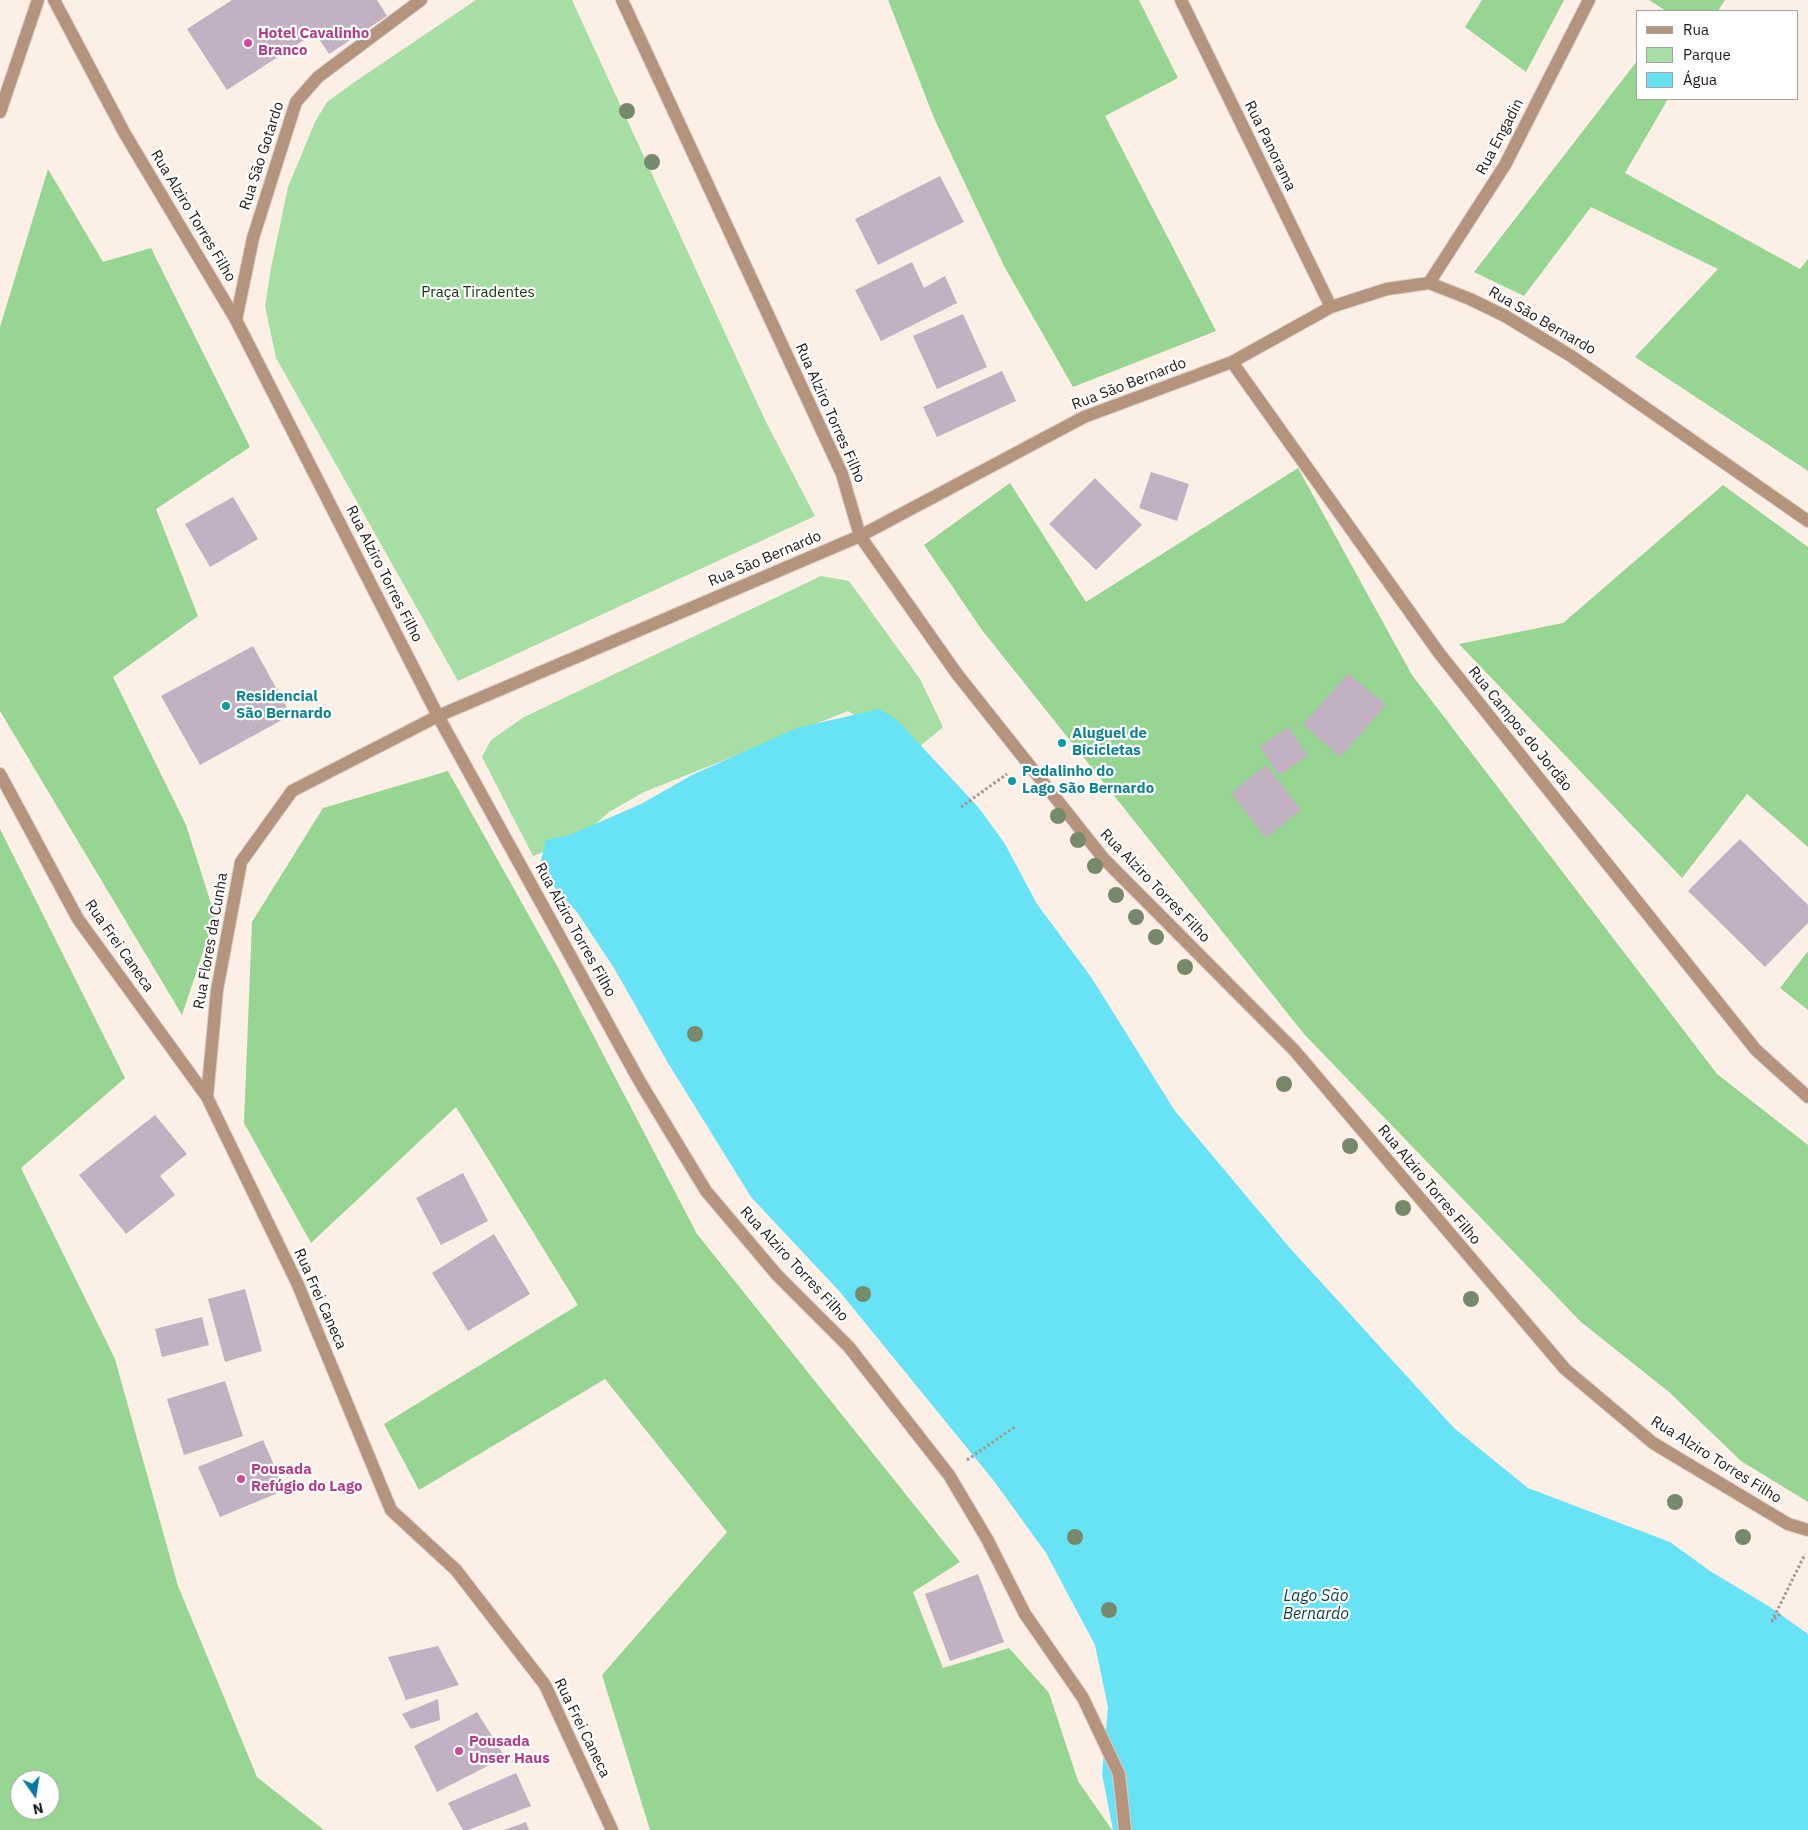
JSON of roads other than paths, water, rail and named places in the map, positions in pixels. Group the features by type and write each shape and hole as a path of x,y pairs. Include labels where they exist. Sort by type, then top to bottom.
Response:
{"street":[{"path":"0,112 38,0"},
{"name":"Rua Alziro Torres Filho","path":"54,0 125,134 236,320 438,716 640,1082 706,1191 777,1275 849,1347 949,1475 987,1539 1025,1614 1083,1698 1120,1774 1125,1830"},
{"name":"Rua São Gotardo","path":"236,320 253,238 296,102 318,77 421,0"},
{"name":"Rua Alziro Torres Filho","path":"622,0 842,474 860,536 956,674 1104,859 1294,1050 1565,1369 1654,1443 1788,1524 1808,1530"},
{"name":"Rua Panorama","path":"1181,0 1331,307"},
{"name":"Rua Engadin","path":"1429,283 1505,165 1589,0"},
{"name":"Rua São Bernardo","path":"438,716 860,536 1084,417 1232,362 1331,307 1387,289 1429,283 1470,299 1496,312 1571,356 1808,521"},
{"name":"Rua Campos do Jordão","path":"1232,362 1439,653 1756,1050 1808,1097"},
{"name":"Rua Flores da Cunha","path":"207,1097 217,990 241,862 292,791 438,716"},
{"name":"Rua Frei Caneca","path":"0,774 78,920 207,1097 298,1285 391,1510 456,1570 545,1685 612,1830"}],"water":[{"name":"Lago São Bernardo","path":"879,709 897,720 979,808 1005,844 1037,904 1091,977 1175,1111 1289,1247 1454,1428 1528,1488 1670,1542 1710,1571 1770,1607 1808,1634 1808,1830 1113,1830 1102,1774 1108,1707 1095,1645 1046,1553 994,1481 840,1292 751,1197 668,1063 614,968 577,912 548,880 541,860 546,840 570,835 641,804 692,775 797,728"}],"place":[{"name":"Hotel Cavalinho Branco","path":"248,43"},
{"name":"Residencial São Bernardo","path":"226,706"},
{"name":"Aluguel de Bicicletas","path":"1062,743"},
{"name":"Pedalinho do Lago São Bernardo","path":"1012,781"},
{"name":"Pousada Refúgio do Lago","path":"241,1479"},
{"name":"Pousada Unser Haus","path":"459,1751"}],"park label":[{"name":"Praça Tiradentes","path":"478,293"}]}
